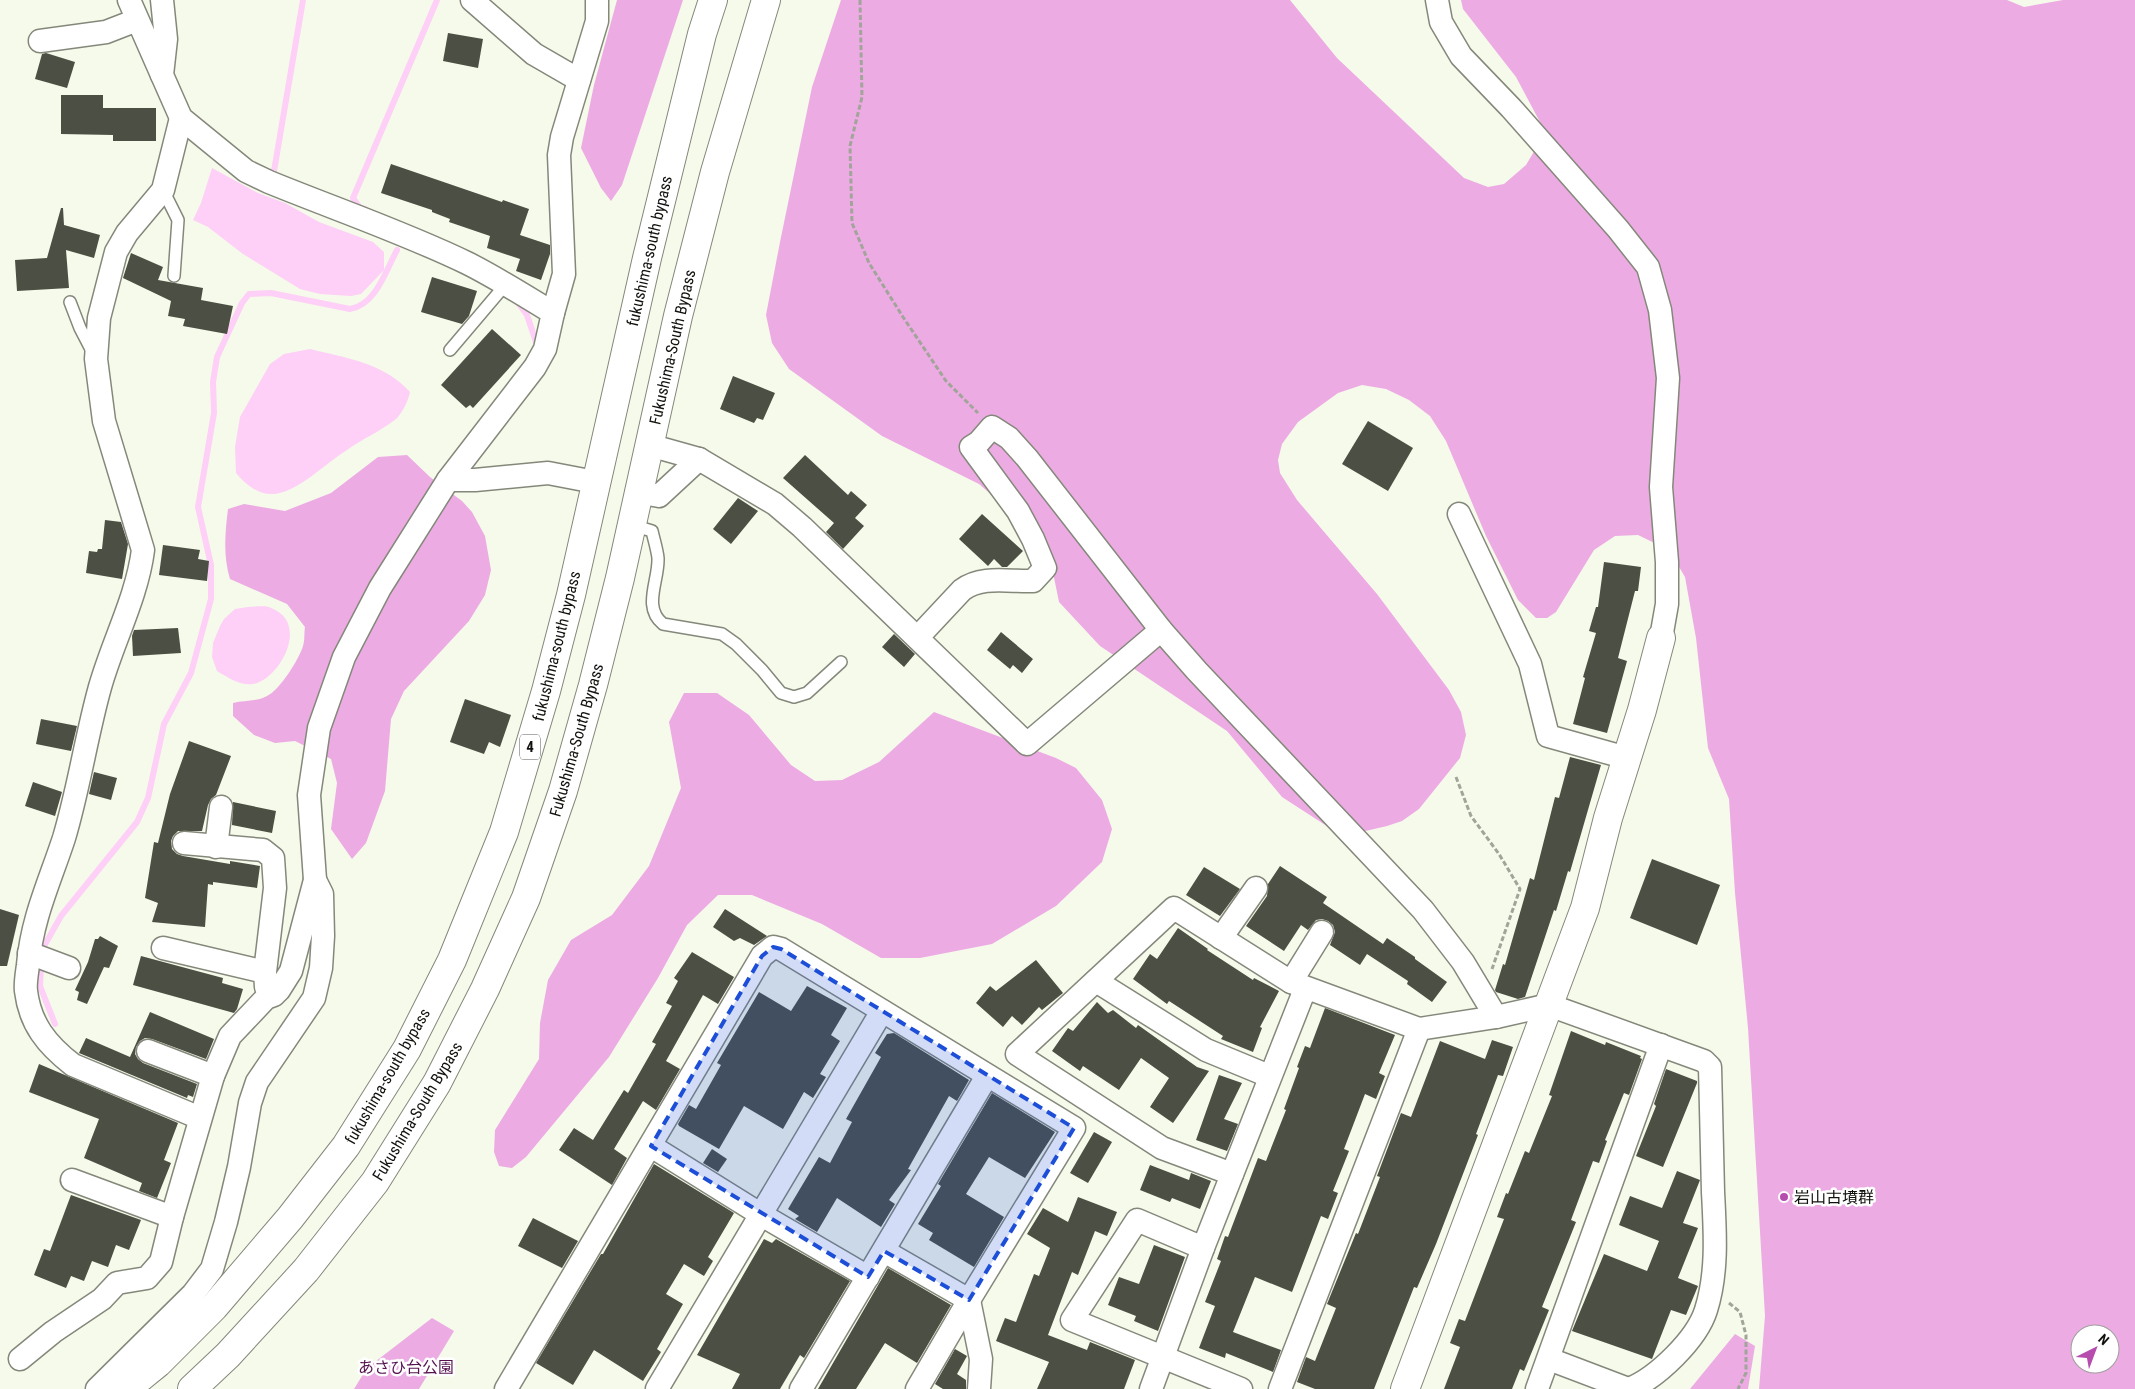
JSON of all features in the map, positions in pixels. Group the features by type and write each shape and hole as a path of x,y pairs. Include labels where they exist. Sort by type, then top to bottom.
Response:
{"main road":[{"name":"fukushima-south bypass","path":"126,1389 158,1363 214,1307 290,1218 346,1146 407,1049 452,960 504,832 546,691 571,595 647,258 702,34 713,0"},
{"name":"Fukushima-South Bypass","path":"192,1389 228,1355 306,1270 375,1182 437,1083 485,989 526,898 562,791 593,685 620,578 637,492 678,316 715,172 766,0"},
{"path":"1405,1389 1585,908 1608,818 1627,758 1660,638"}],"street":[{"path":"162,0 166,39 162,76"},
{"path":"472,0 534,54 579,80"},
{"path":"20,1359 53,1332 102,1299 117,1283 147,1278 161,1262 212,1076 230,1036 266,998 279,990 291,972 315,880 309,795 319,728 344,657 375,596 448,480 535,367 545,349 564,274 559,155 562,137 598,21 597,0"},
{"path":"1437,0 1441,22 1461,56 1511,108 1618,229 1648,267 1660,310 1668,378 1661,487 1667,562 1667,604 1660,638"},
{"path":"40,41 106,32 133,10 181,118 246,171 291,191 413,239 466,263 506,284 553,313"},
{"path":"181,118 163,190 127,233 116,252 99,318 96,359 104,421 142,550 138,573 100,689 86,754 64,838 43,894 33,929 26,989 30,1013 39,1032 59,1054 73,1065 200,1118"},
{"path":"918,637 971,584 985,580 1032,581 1045,568 1018,510 971,447 979,442 992,427 1009,438 1027,458 1161,630 1197,671 1422,910 1463,962 1496,1017"},
{"path":"649,444 699,459 775,504 802,527 918,637 1027,744 1161,630"},
{"path":"637,492 659,496 699,459"},
{"path":"448,480 475,480 548,472 595,482"},
{"path":"1459,514 1530,664 1548,736 1627,758"},
{"path":"216,847 221,807"},
{"path":"184,843 263,850 273,858 275,888 265,972 266,998"},
{"path":"97,1389 193,1294 212,1269 226,1222 239,1167 250,1103 257,1082 314,998 321,968 323,936 322,894 315,880"},
{"path":"1221,938 1256,888"},
{"path":"1232,1174 1162,1148 1017,1054 1174,908 1298,986 1419,1029 1496,1017 1549,1004 1704,1061 1710,1067 1715,1243 1706,1311 1691,1338 1672,1360 1643,1384 1628,1389 1549,1359"},
{"path":"1151,1389 1203,1248 1270,1076 1298,986 1322,932"},
{"path":"163,948 265,972"},
{"path":"506,1389 762,956 773,948 781,949 1074,1128 917,1389"},
{"path":"29,952 69,968"},
{"path":"1096,982 1206,1050 1270,1076"},
{"path":"657,1389 882,1011"},
{"path":"1280,1389 1419,1029"},
{"path":"1537,1389 1661,1045"},
{"path":"148,1051 212,1076"},
{"path":"801,1389 987,1076"},
{"path":"651,1146 760,1214 868,1277"},
{"path":"72,1180 172,1217"},
{"path":"1203,1248 1137,1220 1072,1320 1241,1389"},
{"path":"884,1251 969,1300 981,1358 979,1389"}],"lane":[{"path":"163,190 178,220 174,276"},
{"path":"450,350 506,284"},
{"path":"70,302 80,328 96,359"},
{"path":"630,524 652,531 658,558 652,600 656,618 663,624 722,634 742,650 781,693 794,697 807,693 841,662"}],"path":[{"path":"860,0 862,97 850,146 852,223 869,263 935,365 946,381 992,427"},
{"path":"1456,777 1471,816 1499,854 1520,889 1483,993"},
{"path":"1710,1289 1740,1312 1746,1335 1746,1373 1738,1389"}],"highlighted area":[{"path":"773,947 781,949 1074,1128 969,1300 884,1251 868,1277 651,1146 762,956"}],"green space":[{"path":"617,0 683,0 622,185 611,201 601,188 581,148 594,85"},
{"path":"841,0 1290,0 1337,58 1464,178 1488,187 1504,184 1526,165 1542,138 1541,124 1516,77 1463,9 1461,0 2007,0 2024,7 2063,0 2135,0 2135,1389 1759,1389 1765,1316 1748,1028 1735,893 1729,799 1708,748 1696,638 1685,577 1669,550 1638,535 1615,536 1594,550 1556,612 1547,618 1536,618 1518,600 1486,536 1446,441 1430,416 1409,400 1386,389 1362,385 1338,393 1298,422 1282,444 1278,460 1280,473 1297,500 1377,594 1449,690 1461,712 1466,735 1460,758 1419,809 1402,821 1387,826 1361,832 1333,830 1282,797 1227,731 1100,646 1059,602 1047,543 979,484 882,436 789,369 772,343 766,315 812,87"},
{"path":"407,455 430,477 462,501 472,512 485,536 491,570 485,595 469,621 404,691 391,719 385,791 366,843 352,859 331,829 337,783 331,759 295,741 275,743 254,735 233,716 233,703 263,698 272,693 283,681 301,652 304,644 305,627 287,604 230,579 226,562 225,544 228,509 244,504 285,511 331,493 378,457"},
{"path":"684,693 717,693 749,715 791,765 815,781 842,780 879,762 934,712 1056,758 1076,768 1102,800 1112,829 1102,862 1056,906 992,944 920,958 881,958 822,924 752,895 718,895 687,925 658,978 609,1057 526,1157 512,1168 499,1166 494,1152 495,1130 539,1059 540,1023 548,980 571,940 612,915 649,866 681,788 669,722"},
{"name":"あさひ台公園","path":"432,1318 454,1331 419,1389 354,1389 367,1368"},
{"path":"1735,1334 1755,1346 1748,1389 1690,1389"}],"shaded area":[{"path":"212,168 258,193 285,203 319,222 373,242 384,252 384,270 361,294 351,296 320,294 300,289 243,254 208,227 193,220 201,203"},
{"path":"310,349 364,363 388,374 410,392 408,399 396,419 339,455 300,484 280,493 266,494 247,484 236,473 235,447 240,417 270,364 284,354"},
{"path":"269,607 283,615 289,626 290,638 281,662 272,673 263,680 253,684 243,684 217,671 212,657 213,643 224,619 235,609"}],"building":[{"path":"448,33 483,39 478,68 443,61"},
{"path":"46,53 75,62 67,88 35,79 42,54"},
{"path":"61,95 103,95 103,108 156,108 156,141 113,141 113,135 61,134"},
{"path":"391,164 502,202 503,200 529,209 520,235 550,245 550,254 541,280 516,271 520,259 487,248 490,236 449,222 450,219 432,212 432,210 381,193"},
{"path":"61,208 63,208 64,225 100,235 94,258 66,250 69,288 17,291 15,260 47,258"},
{"path":"131,253 163,267 158,280 203,288 201,300 233,306 227,334 183,326 185,319 168,316 171,301 123,278"},
{"path":"432,277 477,291 469,316 462,324 421,312"},
{"path":"492,329 521,355 473,408 470,405 466,408 441,385"},
{"path":"733,376 775,393 763,420 757,418 754,423 720,409"},
{"path":"1368,421 1413,448 1388,491 1342,464"},
{"path":"805,455 848,495 851,491 867,505 855,518 864,526 843,549 826,532 834,523 783,478"},
{"path":"738,498 758,511 731,544 713,529"},
{"path":"982,514 1023,551 1007,567 1002,567 994,559 988,566 959,539"},
{"path":"105,520 121,522 128,544 122,579 86,573 89,551 97,552 98,549 102,549"},
{"path":"163,545 200,550 198,559 209,561 207,581 159,575"},
{"path":"1604,562 1641,567 1638,591 1635,591 1618,658 1627,661 1607,733 1573,724 1585,678 1583,677 1596,633 1589,631 1596,607 1598,607"},
{"path":"178,628 181,653 133,656 132,636 134,630"},
{"path":"1001,632 1033,659 1022,673 1013,665 1010,669 987,650"},
{"path":"894,634 915,654 904,667 882,647"},
{"path":"465,699 511,715 500,747 489,742 484,754 450,742"},
{"path":"41,719 77,726 71,751 36,744"},
{"path":"189,741 231,756 216,795 208,805 202,831 178,831 171,841 172,849 177,854 183,856 230,864 230,861 260,866 257,888 213,882 213,885 208,884 205,927 152,922 158,903 145,898 154,842 158,843 170,794"},
{"path":"1570,757 1601,765 1570,872 1568,871 1556,911 1554,910 1525,997 1518,999 1495,990 1503,964 1505,965 1530,878 1534,880 1555,797 1559,798"},
{"path":"94,772 117,778 111,800 89,794"},
{"path":"33,782 62,792 55,816 25,806"},
{"path":"233,802 276,811 272,833 232,825"},
{"path":"1652,859 1720,885 1697,945 1630,918"},
{"path":"1280,866 1327,897 1323,903 1383,944 1387,938 1447,982 1432,1002 1407,984 1408,981 1367,954 1360,965 1330,945 1335,932 1333,925 1328,921 1316,920 1308,930 1301,925 1284,951 1246,926 1267,896 1268,884"},
{"path":"1204,867 1240,889 1220,916 1186,895"},
{"path":"0,909 19,915 7,966 0,966"},
{"path":"725,909 767,936 754,945 740,938 734,941 713,927"},
{"path":"1178,928 1207,950 1253,980 1254,978 1279,991 1260,1027 1262,1028 1253,1052 1221,1039 1223,1036 1169,1001 1167,1004 1133,979 1150,954 1157,959"},
{"path":"100,936 118,946 109,968 104,967 87,1004 77,1000 79,992 75,990 88,962 95,939 98,939"},
{"path":"692,952 734,977 718,1004 703,995 666,1061 680,1069 656,1110 643,1101 614,1149 627,1158 612,1185 559,1150 574,1128 593,1140 624,1090 628,1093 656,1044 652,1042 672,1006 666,1003 678,981 674,978"},
{"path":"141,956 223,978 222,983 243,989 237,1009 234,1013 133,985"},
{"path":"1036,960 1063,993 1042,1010 1039,1007 1022,1025 1012,1016 1003,1027 976,1003 990,986 996,991"},
{"path":"807,986 847,1008 831,1035 840,1041 820,1074 826,1077 813,1098 804,1092 783,1129 744,1106 719,1149 679,1126 678,1124 689,1105 696,1109 721,1065 717,1063 759,992 791,1011"},
{"path":"1097,1002 1108,1013 1113,1010 1136,1028 1138,1025 1197,1067 1209,1071 1173,1123 1150,1107 1169,1078 1141,1058 1119,1090 1083,1066 1080,1071 1052,1051 1068,1028 1073,1031"},
{"path":"1325,1008 1395,1035 1379,1073 1385,1076 1376,1099 1365,1094 1344,1149 1349,1151 1333,1191 1338,1193 1328,1219 1321,1216 1292,1292 1255,1277 1233,1332 1281,1350 1273,1372 1226,1353 1225,1358 1199,1348 1215,1306 1205,1302 1221,1261 1217,1259 1225,1236 1228,1237 1258,1158 1266,1161 1286,1110 1284,1109 1305,1046 1310,1048"},
{"path":"150,1012 214,1039 206,1059 152,1039 145,1038 136,1047 135,1054 143,1063 197,1084 193,1097 188,1095 187,1098 79,1053 86,1038 130,1057"},
{"path":"1571,1031 1605,1045 1606,1042 1641,1056 1640,1058 1642,1059 1629,1095 1624,1093 1605,1140 1607,1141 1599,1163 1593,1161 1571,1220 1576,1222 1542,1307 1549,1310 1524,1371 1520,1369 1512,1389 1444,1389 1460,1347 1450,1343 1459,1319 1465,1321 1504,1219 1497,1217 1525,1151 1529,1153 1552,1096 1549,1095"},
{"path":"894,1033 969,1080 957,1101 949,1096 908,1169 911,1170 889,1200 895,1204 881,1227 837,1198 817,1232 795,1219 799,1216 788,1209 819,1157 830,1163 852,1122 846,1119 881,1057 875,1053 887,1034"},
{"path":"1492,1040 1513,1047 1503,1076 1498,1075 1476,1134 1478,1135 1436,1244 1417,1288 1414,1287 1374,1389 1315,1389 1297,1382 1306,1357 1315,1361 1336,1308 1327,1304 1356,1233 1358,1234 1380,1177 1377,1176 1401,1113 1411,1117 1440,1041 1485,1059"},
{"path":"39,1064 178,1123 164,1160 171,1163 157,1198 139,1191 142,1183 84,1158 99,1119 29,1092"},
{"path":"1666,1069 1697,1081 1697,1083 1663,1167 1636,1156 1656,1106 1654,1104"},
{"path":"1219,1075 1242,1083 1224,1119 1238,1124 1227,1151 1196,1140"},
{"path":"992,1093 1055,1132 1025,1178 989,1157 966,1194 1004,1217 974,1267 929,1240 933,1233 918,1224 941,1186 938,1184"},
{"path":"1094,1132 1112,1142 1088,1183 1070,1173"},
{"path":"712,1149 727,1159 718,1172 703,1163"},
{"path":"654,1164 734,1213 708,1257 713,1261 704,1276 684,1264 666,1294 683,1304 657,1349 661,1352 643,1381 594,1350 573,1385 536,1363 601,1254 603,1254"},
{"path":"1150,1165 1189,1180 1191,1173 1211,1181 1200,1209 1172,1198 1170,1202 1140,1190"},
{"path":"1677,1171 1700,1180 1683,1223 1698,1228 1678,1278 1698,1286 1686,1315 1671,1310 1652,1359 1572,1331 1604,1254 1647,1271 1659,1241 1619,1225 1630,1196 1662,1208"},
{"path":"71,1195 141,1220 129,1250 116,1245 108,1267 92,1261 84,1281 71,1276 66,1288 34,1275 44,1249 50,1251"},
{"path":"1078,1197 1117,1212 1107,1236 1095,1231 1078,1275 1072,1272 1048,1335 1087,1350 1090,1342 1135,1360 1124,1389 1037,1389 1049,1362 996,1341 1005,1318 1016,1322 1034,1274 1039,1276 1050,1248 1027,1234 1043,1208 1068,1222"},
{"path":"533,1218 578,1241 562,1268 518,1246"},
{"path":"764,1239 772,1243 776,1239 850,1281 804,1358 800,1355 780,1389 732,1389 740,1374 697,1355"},
{"path":"1154,1245 1185,1257 1158,1331 1134,1321 1136,1316 1108,1305 1119,1277 1139,1284"},
{"path":"888,1268 951,1305 917,1363 885,1343 856,1389 818,1389"},
{"path":"955,1349 967,1356 957,1374 966,1380 966,1389 943,1389 935,1384"}],"waterway":[{"path":"274,171 303,0"},
{"path":"365,209 360,208 353,198 437,0"},
{"path":"43,948 61,916 137,822 148,798 164,724 191,673 211,599 211,565 198,507 214,413 213,382 217,357 242,303 249,294 271,293 350,309 359,306 367,301 379,286 397,250"},
{"path":"517,301 527,315 536,342"},
{"path":"41,966 40,986 55,1024"}],"place":[{"name":"岩山古墳群","path":"1784,1197"}]}
